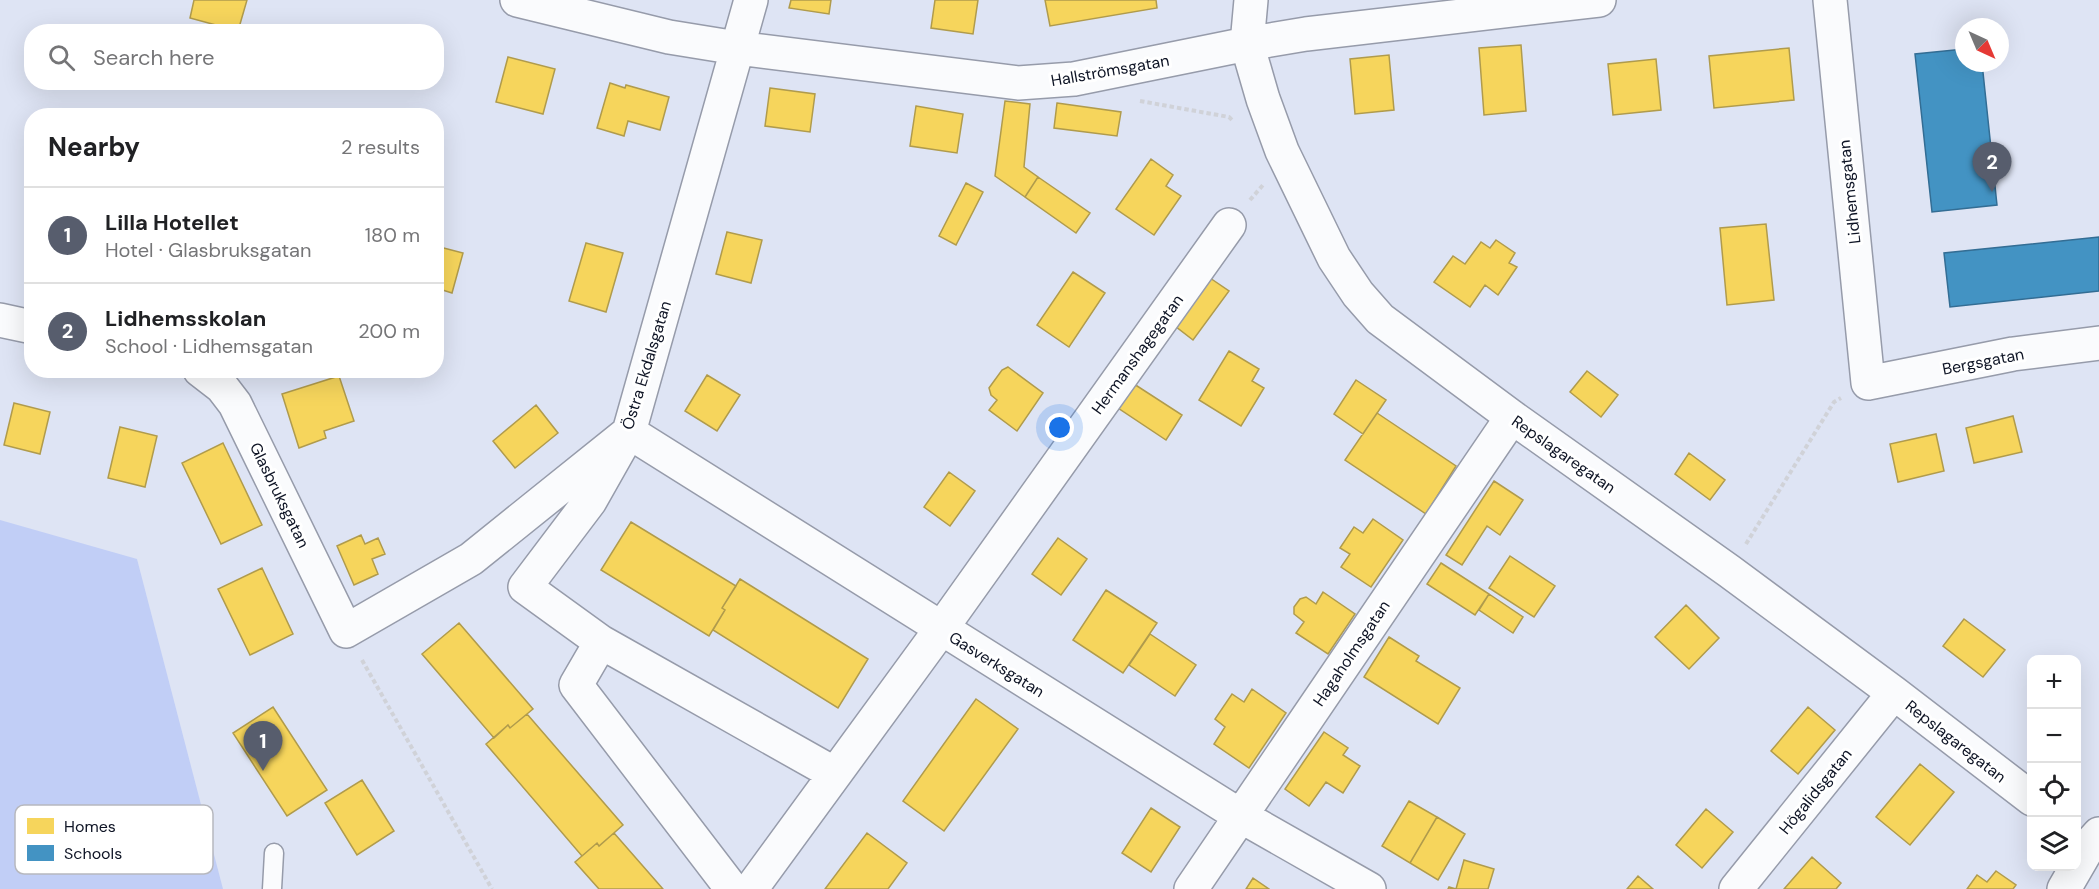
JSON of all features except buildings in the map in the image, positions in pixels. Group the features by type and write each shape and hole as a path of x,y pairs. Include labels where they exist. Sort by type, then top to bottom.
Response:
{"street":[{"name":"Hallströmsgatan","path":"517,0 669,37 737,48 1018,82 1074,80 1306,34 1599,0"},
{"name":"Östra Ekdalsgatan","path":"346,631 471,559 629,432 751,0"},
{"name":"Repslagaregatan","path":"1251,0 1247,44 1263,99 1282,151 1334,258 1358,294 1380,319 1512,417 1729,571 1894,693 2027,796"},
{"name":"Lidhemsgatan","path":"1830,0 1868,383"},
{"name":"Hermanshagegatan","path":"751,889 1229,225"},
{"path":"0,320 24,325"},
{"name":"Bergsgatan","path":"1868,383 2013,354 2099,343"},
{"name":"Glasbruksgatan","path":"210,378 222,387 235,404 346,631"},
{"name":"Hagaholmsgatan","path":"1191,889 1239,815 1512,417"},
{"name":"Gasverksgatan","path":"629,432 1239,815 1369,889"},
{"path":"629,432 590,501 525,587 601,642 835,774"},
{"path":"601,642 576,685 732,889"},
{"name":"Högalidsgatan","path":"1737,889 1894,693"},
{"path":"2064,889 2091,841"}],"lane":[{"path":"272,889 274,853"}],"path":[{"path":"1129,99 1229,117 1240,127"},
{"path":"1229,225 1267,179"},
{"path":"1729,571 1834,402 1868,383"},
{"path":"346,631 492,889"}],"shaded area":[{"path":"0,520 137,559 201,805 15,805 15,874 213,874 213,851 223,889 0,889"}],"place":[{"name":"Lidhemsskolan","path":"1992,192"},
{"name":"Lilla Hotellet","path":"263,771"}]}
